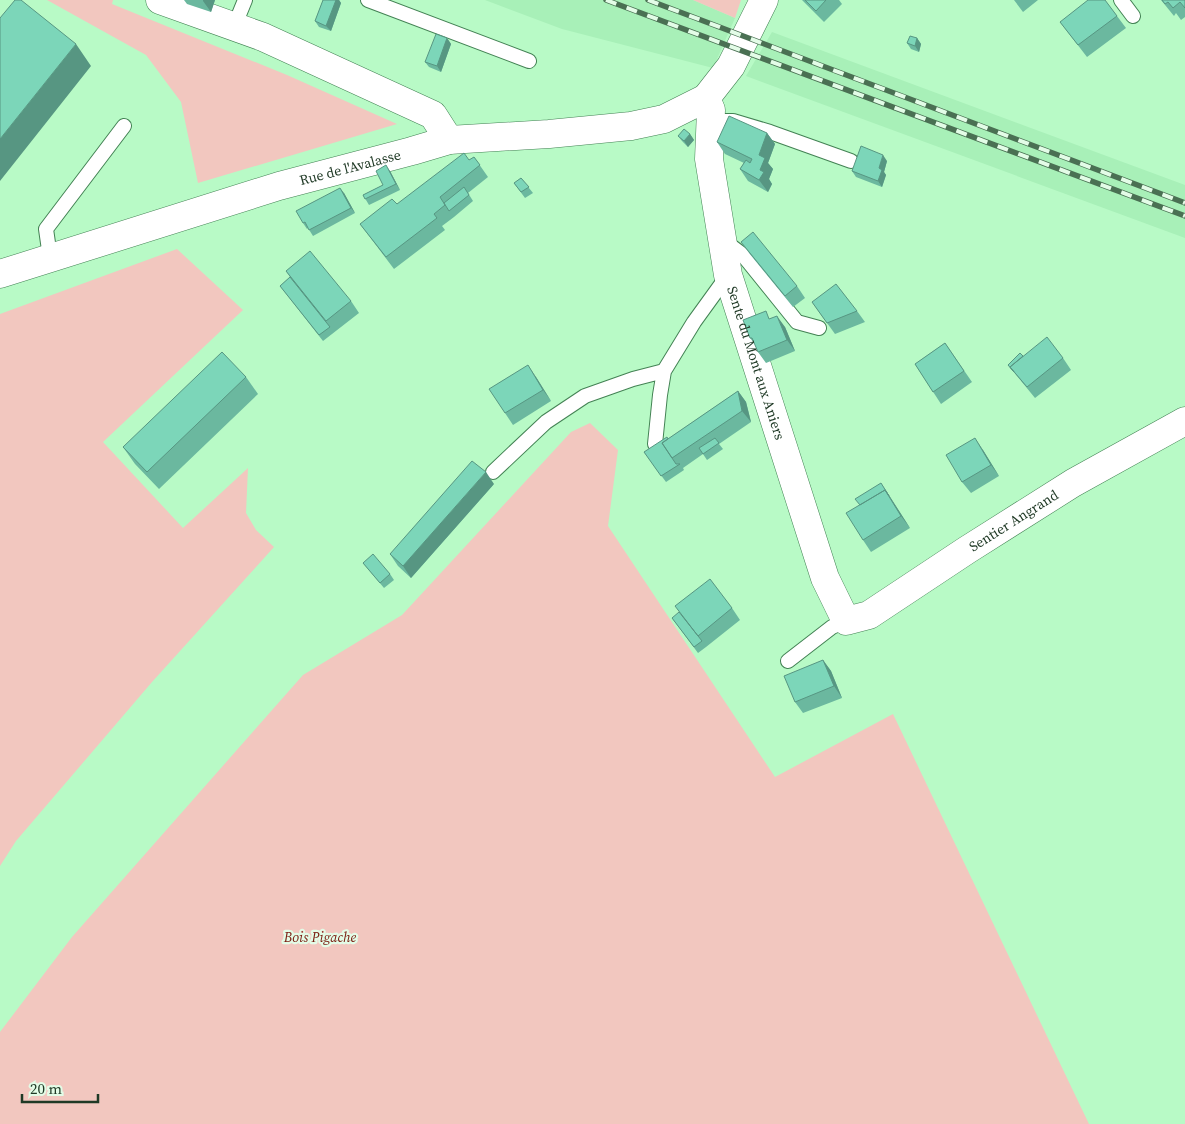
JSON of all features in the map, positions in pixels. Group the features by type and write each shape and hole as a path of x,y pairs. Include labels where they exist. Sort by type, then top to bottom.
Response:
{"street":[{"path":"160,0 263,37 433,115 449,140"},
{"path":"709,110 764,0"},
{"name":"Rue de l'Avalasse","path":"0,274 278,186 449,140 549,134 631,126 709,110"},
{"name":"Sente du Mont aux Aniers","path":"709,110 710,160 728,275 825,578 846,621"},
{"name":"Sentier Angrand","path":"846,621 869,615 1073,483 1185,421"}],"lane":[{"path":"234,27 245,0"},
{"path":"368,0 528,61"},
{"path":"1121,0 1132,16"},
{"path":"709,110 733,121 851,161"},
{"path":"50,257 46,229 124,126"},
{"path":"722,240 743,255 797,322 819,328"},
{"path":"655,444 664,371 694,322 728,275"},
{"path":"493,472 546,422 585,396 633,379 664,371"},
{"path":"788,661 832,627 846,621"}],"shaded area":[{"path":"485,0 693,0 735,18 713,68 562,29"},
{"path":"772,32 1185,185 1185,238 746,76"}],"green space":[{"path":"47,0 113,0 112,4 287,75 397,124 198,183 181,102 146,55"},
{"path":"693,0 741,0 735,18"},
{"path":"177,249 243,310 103,442 183,528 248,468 246,513 256,530 274,547 152,682 16,841 0,866 0,314"},
{"name":"Bois Pigache","path":"590,423 618,450 608,526 775,777 893,714 1089,1124 0,1124 0,1032 72,937 303,675 402,615 571,432"}],"building":[{"path":"15,0 21,0 76,44 0,139 0,18"},
{"path":"323,0 336,0 326,26 315,21"},
{"path":"805,0 826,0 816,11"},
{"path":"1088,0 1105,0 1117,16 1078,45 1060,22"},
{"path":"1162,0 1185,0 1185,8 1180,2 1173,8 1168,2 1165,4"},
{"path":"436,34 447,38 437,66 425,62"},
{"path":"910,36 917,38 915,46 907,43"},
{"path":"729,116 767,133 759,155 765,158 760,170 764,172 759,180 740,169 746,160 750,163 752,159 717,142"},
{"path":"684,129 690,134 684,141 678,136"},
{"path":"861,146 883,155 879,168 882,170 878,181 852,171"},
{"path":"464,153 469,160 474,157 480,165 440,197 445,205 434,214 437,218 386,257 360,224 392,199 397,204"},
{"path":"386,165 396,184 365,199 363,195 383,185 376,171"},
{"path":"521,178 529,187 521,192 514,183"},
{"path":"464,187 469,195 449,211 444,203"},
{"path":"340,188 351,208 309,230 296,211"},
{"path":"753,232 797,286 785,296 741,242"},
{"path":"310,251 351,301 326,321 286,271"},
{"path":"290,277 330,327 319,335 280,286"},
{"path":"836,284 857,311 827,323 812,302"},
{"path":"766,311 769,319 777,316 787,340 758,352 743,320"},
{"path":"1047,337 1063,358 1027,387 1010,367"},
{"path":"945,343 964,371 933,392 915,364"},
{"path":"222,352 246,377 147,472 123,447"},
{"path":"1020,353 1023,356 1010,367 1014,372 1008,365"},
{"path":"528,365 543,390 505,413 489,389"},
{"path":"738,391 742,411 672,458 662,443"},
{"path":"667,437 668,439 662,443 676,464 680,464 661,476 644,452"},
{"path":"715,438 719,443 703,454 699,448"},
{"path":"975,438 991,465 962,482 946,455"},
{"path":"472,461 486,472 403,566 390,554"},
{"path":"881,483 889,496 885,490 860,505 855,499"},
{"path":"885,490 901,516 863,540 846,513"},
{"path":"373,554 390,574 380,583 363,563"},
{"path":"710,579 732,608 698,636 675,606"},
{"path":"679,612 702,641 694,647 672,618"},
{"path":"823,660 834,686 795,702 784,676"}],"railway":[{"path":"606,0 1185,216"},
{"path":"648,0 1185,203"}]}
